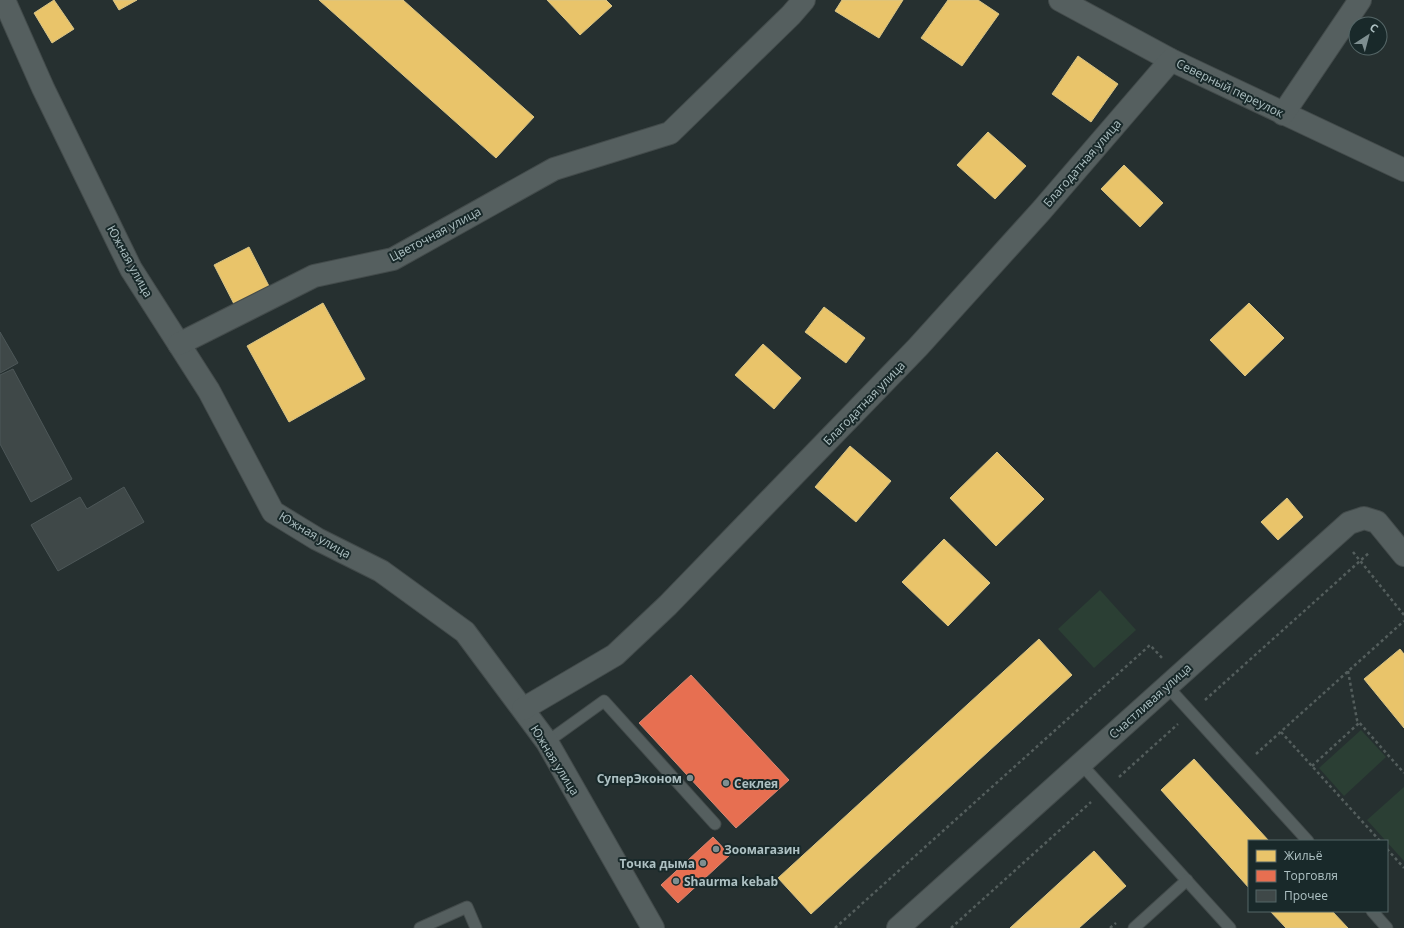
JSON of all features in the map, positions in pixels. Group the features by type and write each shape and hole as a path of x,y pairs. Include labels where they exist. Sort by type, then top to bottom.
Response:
{"street":[{"name":"Южная улица","path":"4,0 43,88 131,269 208,392 273,512 317,539 381,572 465,632 547,742 653,928"},
{"name":"Цветочная улица","path":"179,344 314,276 392,259 554,169 670,133 804,0"},
{"name":"Северный переулок","path":"1060,0 1171,60 1404,170"},
{"path":"1283,114 1360,0"},
{"name":"Благодатная улица","path":"523,709 615,655 668,605 918,347 1041,210 1171,60"},
{"name":"Счастливая улица","path":"898,928 1349,523 1364,518 1377,522 1404,555"}],"lane":[{"path":"1168,686 1307,840"},
{"path":"547,742 604,701 715,824"},
{"path":"1081,764 1230,928"},
{"path":"1134,928 1187,880"},
{"path":"420,928 467,907 476,928"},
{"path":"1373,912 1387,928"}],"path":[{"path":"1338,533 1404,615"},
{"path":"951,928 1388,536"},
{"path":"1241,767 1404,621"},
{"path":"835,928 1150,645 1167,664"},
{"path":"1348,671 1356,720 1404,773"},
{"path":"1312,766 1359,723"},
{"path":"1281,732 1379,840"},
{"path":"1388,850 1404,867"}],"green space":[{"path":"1100,590 1136,630 1094,668 1058,629"},
{"path":"1361,730 1386,757 1344,796 1319,768"},
{"path":"1404,787 1404,861 1388,843 1388,840 1385,840 1367,820"}],"building: Жильё":[{"path":"54,0 74,29 52,43 34,13"},
{"path":"113,0 137,0 119,10"},
{"path":"319,0 403,0 534,117 496,158"},
{"path":"547,0 606,0 612,6 580,35"},
{"path":"842,0 903,0 879,38 835,11"},
{"path":"948,0 978,0 999,14 962,66 921,38"},
{"path":"1078,56 1118,84 1091,122 1052,94"},
{"path":"988,132 1026,166 995,199 957,165"},
{"path":"1124,165 1163,203 1140,227 1101,189"},
{"path":"249,247 270,288 235,306 214,265"},
{"path":"323,303 365,379 289,422 247,346"},
{"path":"1249,303 1284,338 1245,376 1210,340"},
{"path":"824,307 865,338 846,363 805,332"},
{"path":"763,344 801,378 774,409 735,375"},
{"path":"850,446 891,481 856,522 815,487"},
{"path":"997,452 1044,499 996,546 950,498"},
{"path":"1287,498 1303,517 1278,540 1261,522"},
{"path":"944,539 990,583 948,626 902,582"},
{"path":"1039,639 1072,675 811,914 778,878"},
{"path":"1400,649 1404,654 1404,728 1364,679"},
{"path":"1194,759 1268,840 1248,840 1248,887 1161,790"},
{"path":"1094,851 1126,886 1079,928 1010,928"},
{"path":"1271,912 1333,912 1348,928 1286,928"}],"building: Торговля":[{"path":"691,675 789,780 736,828 639,723"},
{"path":"713,837 730,855 678,903 661,885"}],"building: Прочее":[{"path":"0,332 18,363 0,373"},
{"path":"13,369 72,479 31,502 0,444 0,375"},
{"path":"124,487 144,522 58,571 31,525 80,497 87,509"}],"place":[{"name":"СуперЭконом","path":"690,778"},
{"name":"Секлея","path":"726,783"},
{"name":"Зоомагазин","path":"716,849"},
{"name":"Точка дыма","path":"703,863"},
{"name":"Shaurma kebab","path":"676,881"}]}
